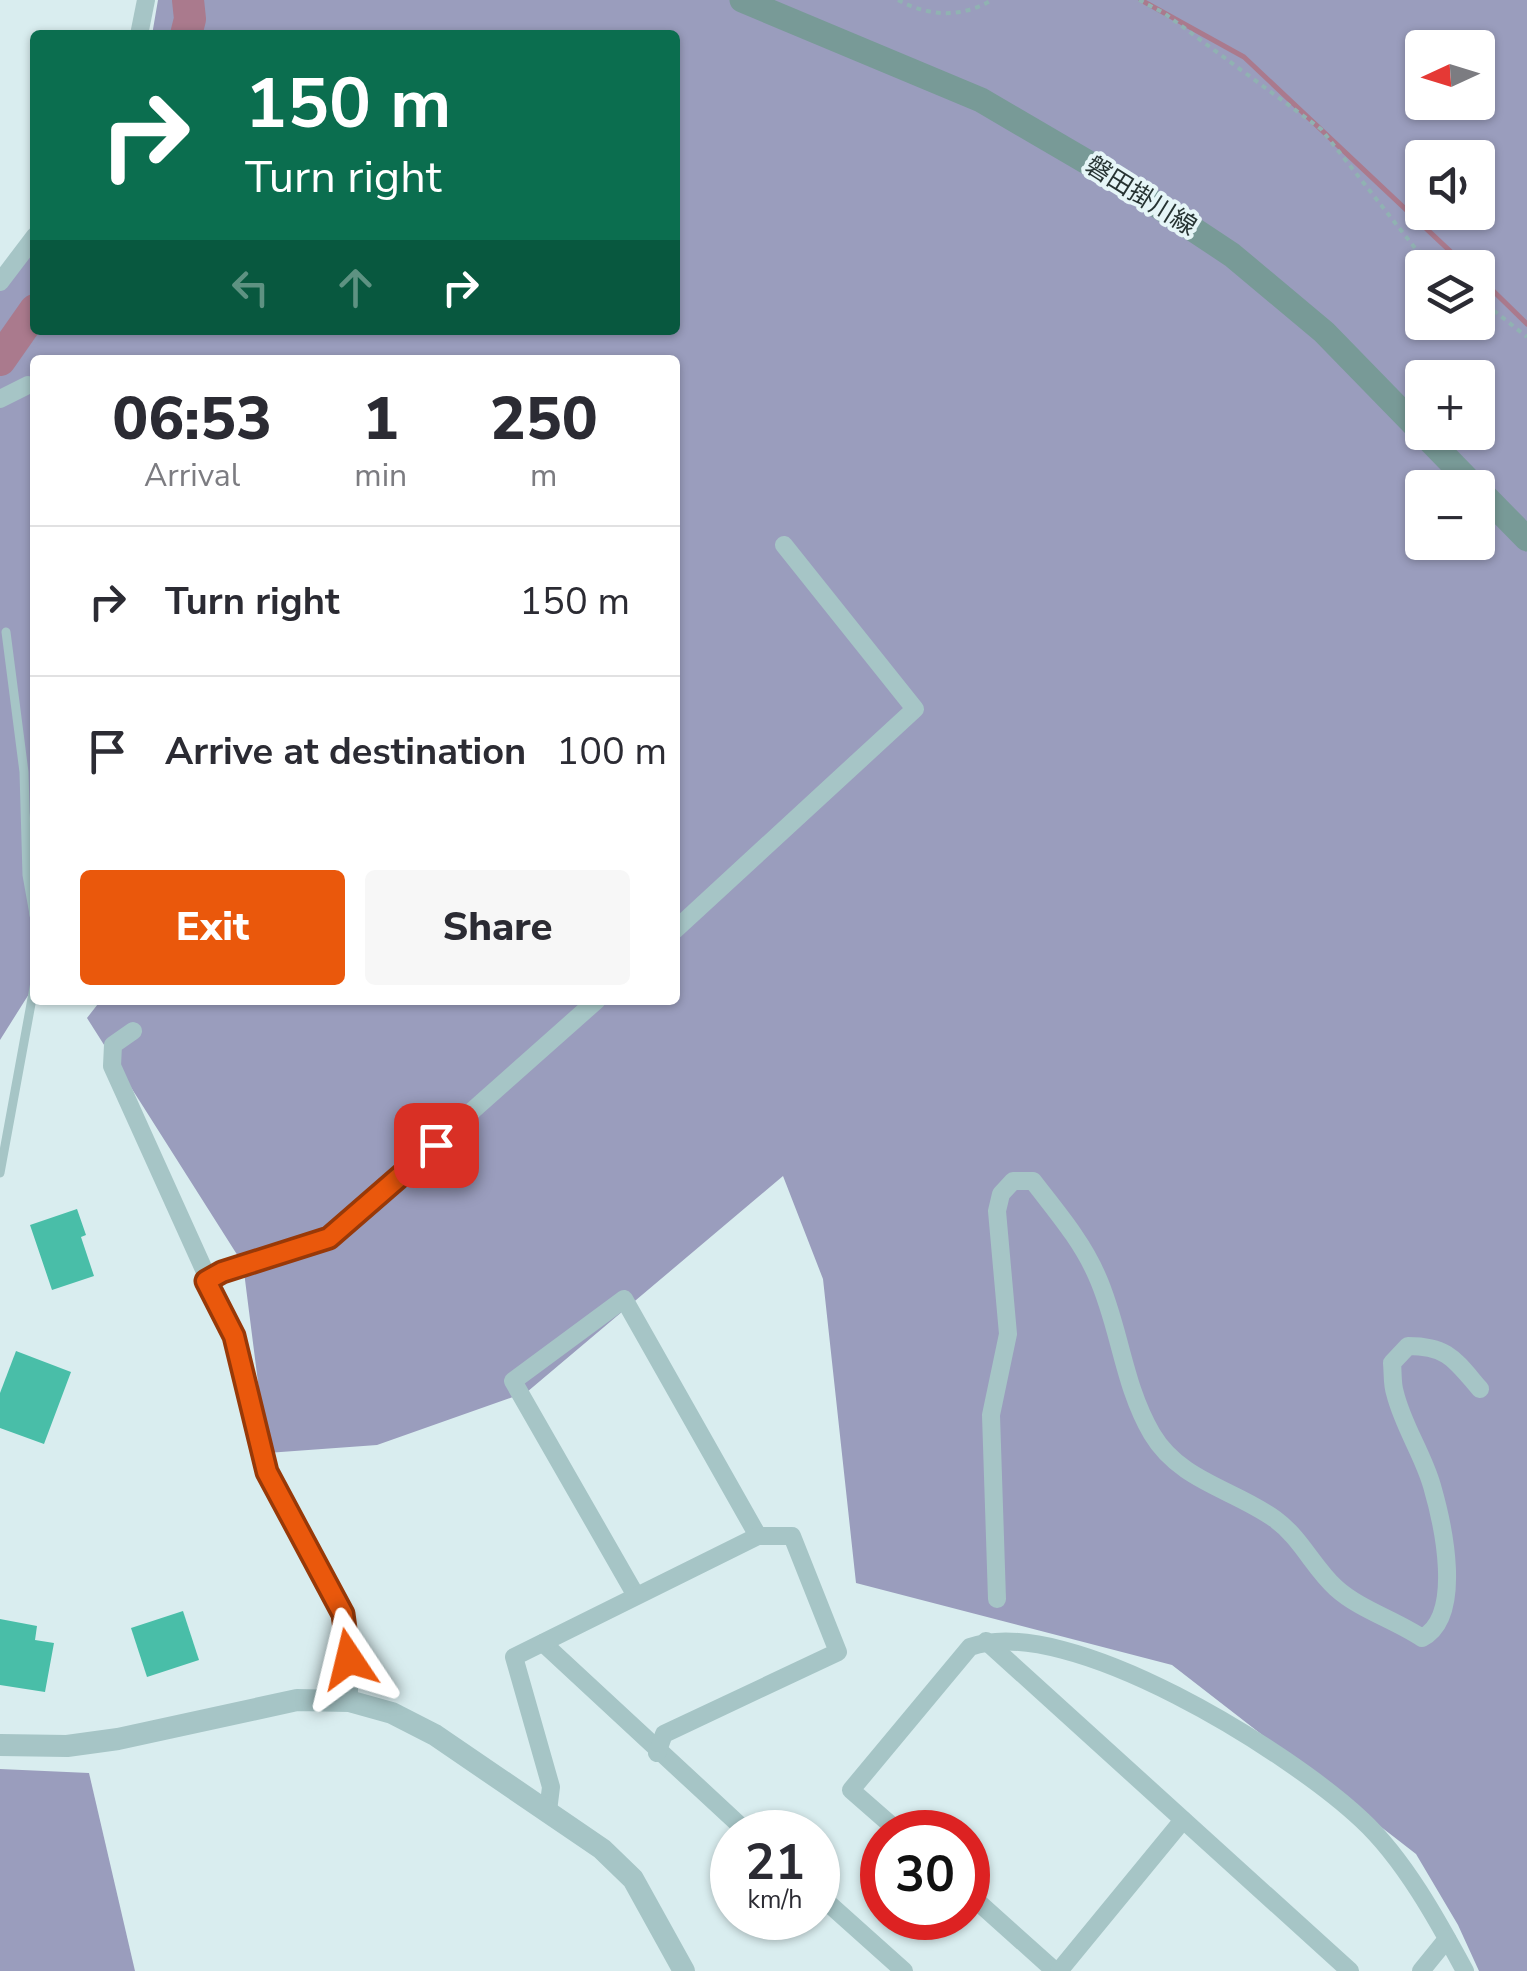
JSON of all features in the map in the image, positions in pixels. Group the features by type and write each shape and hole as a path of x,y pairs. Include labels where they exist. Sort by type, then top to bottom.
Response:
{"main road":[{"name":"磐田掛川線","path":"742,0 980,100 1128,186 1232,254 1324,332 1459,470"},
{"name":"磐田掛川線","path":"1495,506 1527,539"}],"street":[{"path":"139,30 146,0"},
{"path":"0,282 30,243"},
{"path":"0,399 28,386"},
{"path":"680,925 916,709 784,546"},
{"path":"206,1281 222,1272 329,1238 591,1005"},
{"path":"133,1032 113,1045 112,1066 152,1147 206,1281 234,1336 267,1472 343,1614 349,1701"},
{"path":"997,1599 1000,1584 991,1415 1008,1334 997,1211 1001,1194 1012,1181 1033,1181 1076,1237 1097,1276 1119,1336 1122,1362 1150,1432 1164,1452 1188,1474 1276,1520 1302,1544 1336,1589 1422,1638 1432,1632 1448,1593 1442,1536 1432,1485 1394,1390 1392,1362 1408,1346 1434,1346 1458,1363 1480,1389"},
{"path":"635,1594 513,1381 624,1298 758,1536"},
{"path":"548,1811 551,1787 514,1657 758,1536 792,1536 838,1652 664,1734 657,1753"},
{"path":"874,1810 851,1790 970,1647 986,1641 1018,1640 1130,1670 1244,1733 1315,1780 1365,1823 1427,1904 1465,1971"},
{"path":"986,1641 1350,1971"},
{"path":"543,1643 723,1810"},
{"path":"0,1745 67,1746 297,1700 349,1701 392,1713 435,1735 602,1850 634,1880 684,1971"},
{"path":"990,1912 1058,1971 1182,1820"},
{"path":"840,1914 904,1971"},
{"path":"1421,1971 1447,1940"}],"lane":[{"path":"6,632 24,772 30,891"},
{"path":"0,1173 31,1005"}],"path":[{"path":"898,0 948,14 971,13 992,0"},
{"path":"1139,0 1164,13 1322,129 1418,250"},
{"path":"1495,312 1527,337"}],"shaded area":[{"path":"158,0 1527,0 1527,1971 1479,1971 1458,1925 1416,1854 1172,1665 856,1583 823,1279 783,1176 527,1392 377,1445 267,1453 243,1264 87,1018 97,1005 680,1005 680,355 30,355 30,813 26,850 30,992 0,1040 0,277 30,238 30,335 680,335 680,30 153,30"},
{"path":"0,1769 89,1773 135,1971 0,1971"}],"building":[{"path":"77,1209 86,1235 81,1237 94,1276 52,1290 30,1225"},
{"path":"16,1351 71,1372 44,1444 0,1428 0,1393"},
{"path":"183,1611 199,1660 147,1677 131,1628"},
{"path":"0,1619 37,1626 35,1640 54,1643 45,1692 0,1685"}],"waterway":[{"path":"187,30 188,0"},
{"path":"1141,0 1244,57 1449,250"},
{"path":"1495,293 1527,324"},
{"path":"0,360 30,317"}],"route":[{"path":"349,1659 343,1614 267,1472 234,1336 206,1281 222,1272 329,1238 436,1145"}]}
